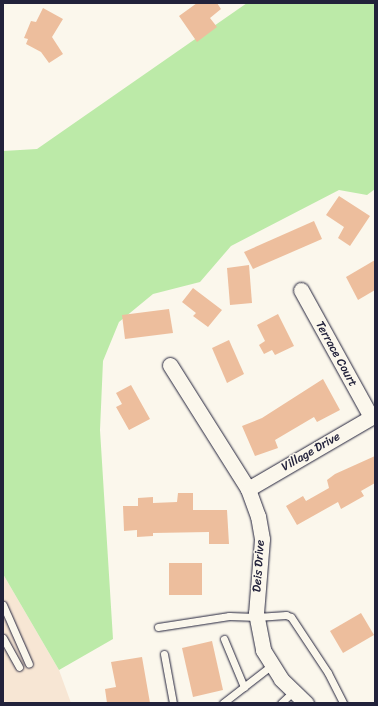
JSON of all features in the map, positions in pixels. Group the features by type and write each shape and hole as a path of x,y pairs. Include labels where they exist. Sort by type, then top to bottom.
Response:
{"street":[{"name":"Terrace Court","path":"301,290 373,416"},
{"name":"Deis Drive","path":"170,364 248,489 258,516 262,539 256,617 263,650 272,665 306,703"},
{"name":"Village Drive","path":"248,489 373,416"}],"lane":[{"path":"3,605 29,664"},
{"path":"158,627 229,616 256,617 286,615 291,617 328,673 343,703"},
{"path":"3,638 19,667"},
{"path":"224,639 244,687"},
{"path":"164,654 173,703"},
{"path":"223,703 272,665"},
{"path":"281,703 294,691"}],"shaded area":[{"path":"3,574 59,670 71,703 3,703"}],"green space":[{"path":"247,3 375,3 375,189 367,195 339,190 231,246 200,282 153,294 119,322 103,361 100,430 113,639 59,670 3,574 3,151 37,149"}],"building":[{"path":"197,3 217,3 221,9 210,18 217,27 197,42 179,16"},
{"path":"43,8 63,19 52,37 63,54 49,63 41,52 26,44 28,39 24,38 31,21 36,22"},
{"path":"339,196 370,216 350,246 338,238 344,227 326,215"},
{"path":"314,221 322,239 253,269 244,252"},
{"path":"375,260 375,290 358,300 346,277"},
{"path":"249,265 252,303 230,305 227,268"},
{"path":"193,288 222,310 208,327 193,316 196,313 182,302"},
{"path":"169,309 173,333 125,339 122,315"},
{"path":"278,314 294,346 275,355 272,350 264,354 259,345 265,341 257,325"},
{"path":"229,340 244,374 227,383 212,348"},
{"path":"323,379 340,410 317,422 314,417 275,440 278,448 255,456 242,426 262,418"},
{"path":"131,385 150,419 129,430 116,407 122,404 116,393"},
{"path":"375,456 375,483 361,491 364,496 341,509 338,502 297,525 286,506 303,496 306,501 329,488 327,480 335,474"},
{"path":"178,493 193,493 193,510 227,510 229,544 209,544 209,532 153,533 153,536 137,537 137,530 124,531 123,506 138,506 138,498 153,497 153,503 177,502"},
{"path":"169,563 202,563 202,595 169,595"},
{"path":"361,613 374,635 343,653 330,631"},
{"path":"212,641 223,690 193,697 182,648"},
{"path":"142,657 150,703 107,703 105,689 116,687 111,662"}]}
